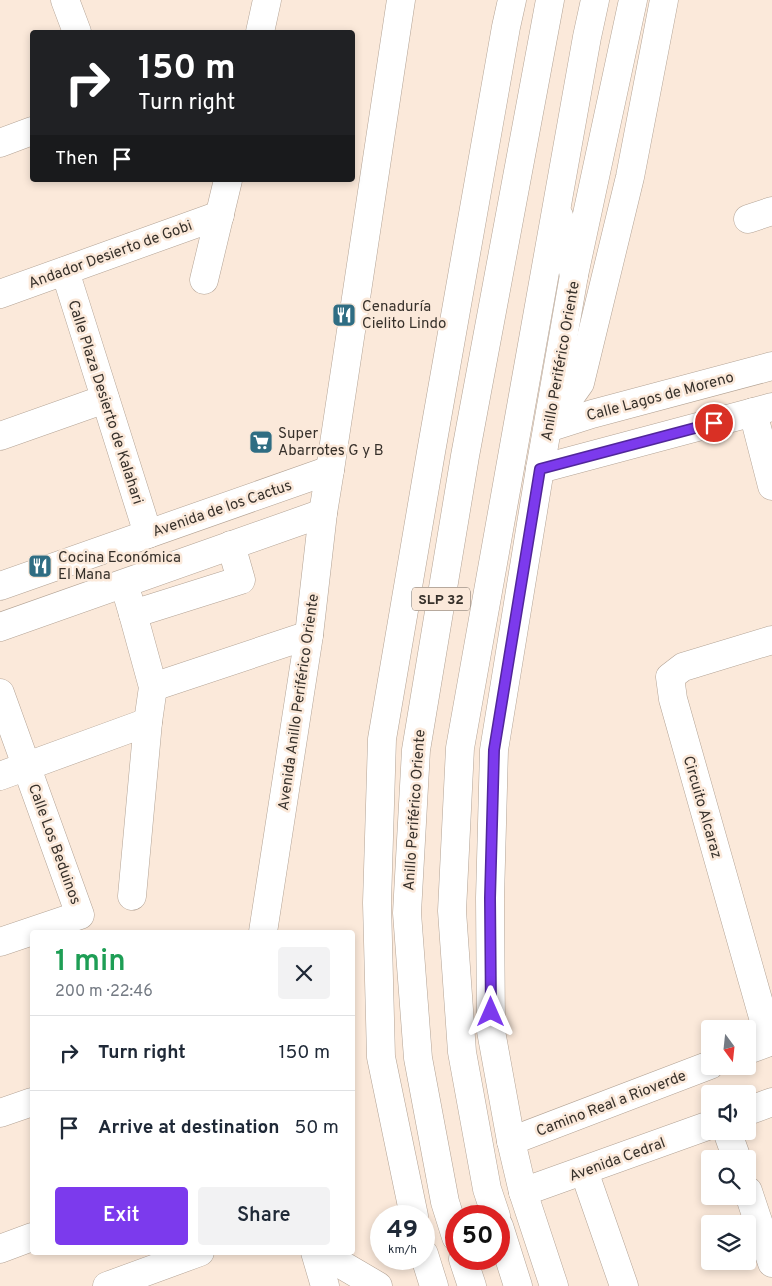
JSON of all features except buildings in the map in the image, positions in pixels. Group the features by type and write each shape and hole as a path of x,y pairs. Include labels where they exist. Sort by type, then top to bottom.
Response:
{"main road":[{"path":"65,0 76,30"},
{"path":"260,30 267,0"},
{"path":"330,470 401,0"},
{"name":"Anillo Periférico Oriente","path":"412,1205 381,1057 377,903 382,739 504,36 512,0"},
{"name":"Anillo Periférico Oriente","path":"446,1205 418,1058 407,913 416,750 464,456 550,0"},
{"name":"Anillo Periférico Oriente","path":"492,1205 487,1189 462,1052 452,911 460,748 595,0"},
{"name":"Anillo Periférico Oriente","path":"554,1286 523,1192 511,1141 491,1031 490,898 494,750 574,275 633,0"},
{"path":"548,428 580,384 630,176 664,0"},
{"path":"0,143 30,132"},
{"path":"204,280 228,182"},
{"path":"557,207 574,275"},
{"name":"Andador Desierto de Gobi","path":"0,294 220,214"},
{"name":"Calle Plaza Desierto de Kalahari","path":"65,271 148,534"},
{"name":"Calle Lagos de Moreno","path":"548,428 592,414 772,366"},
{"path":"0,436 105,399"},
{"path":"540,469 762,410 772,486"},
{"name":"Avenida Anillo Periférico Oriente","path":"263,930 309,634 322,513 330,470"},
{"name":"Avenida de los Cactus","path":"0,586 330,470"},
{"path":"0,627 322,513"},
{"path":"133,614 240,580 231,545"},
{"path":"123,584 153,687 132,896"},
{"path":"153,687 309,634"},
{"name":"Circuito Alcaraz","path":"763,1044 676,709 670,677 683,667 772,640"},
{"name":"Calle Los Beduinos","path":"0,693 80,915 36,930"},
{"path":"0,776 148,722"},
{"name":"Calle Los Beduinos","path":"0,942 30,932"},
{"name":"Camino Real a Rioverde","path":"511,1141 701,1068"},
{"path":"756,1108 772,1102"},
{"path":"0,1113 30,1103"},
{"name":"Avenida Cedral","path":"523,1192 701,1128"},
{"path":"584,1170 624,1286"},
{"path":"753,1205 772,1263"},
{"path":"0,1249 30,1238"},
{"path":"107,1286 192,1255"},
{"path":"316,1255 325,1286"},
{"path":"325,1255 378,1286"},
{"path":"510,1261 518,1286"},
{"path":"429,1270 434,1286"},
{"path":"467,1270 472,1286"}],"place":[{"name":"Cenaduría Cielito Lindo","path":"344,315"},
{"name":"Super Abarrotes G y B","path":"261,442"},
{"name":"Cocina Económica El Mana","path":"40,566"}],"route":[{"path":"491,1012 490,898 494,750 540,469 714,423"}]}
